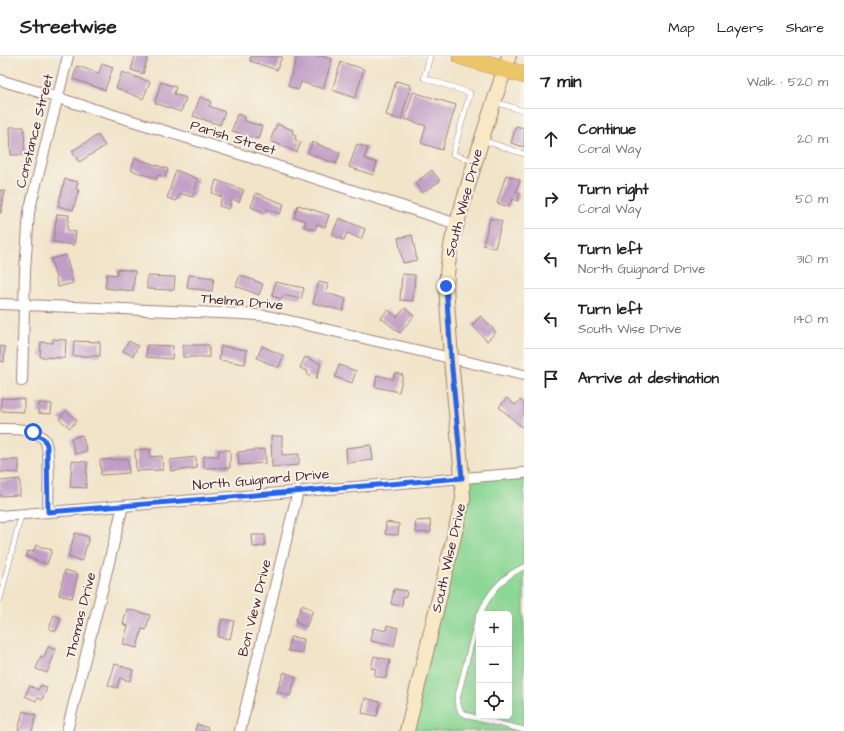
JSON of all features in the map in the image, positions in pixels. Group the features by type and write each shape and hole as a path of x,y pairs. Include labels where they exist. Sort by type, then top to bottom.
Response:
{"highway":[{"path":"461,56 507,63 524,75"}],"main road":[{"name":"South Wise Drive","path":"407,731 463,499 446,286 448,265 452,240 481,140 507,63"}],"street":[{"name":"Constance Street","path":"22,381 25,271 29,212 68,56"},
{"name":"Parish Street","path":"0,80 457,224"},
{"name":"Thelma Drive","path":"0,304 268,316 524,375"},
{"path":"0,429 33,432 44,439 47,445 48,456 48,512"},
{"name":"North Guignard Drive","path":"0,516 524,473"},
{"name":"Bon View Drive","path":"240,731 298,491"},
{"name":"Thomas Drive","path":"67,731 123,506"}],"lane":[{"path":"430,56 424,78 470,93 453,154 475,162"},
{"path":"494,102 524,111"},
{"path":"481,140 524,154"},
{"path":"0,599 21,514"},
{"path":"482,611 491,593 504,579 524,567"},
{"path":"476,625 458,695 457,702 461,712 469,716 524,730"}],"green space":[{"path":"524,472 524,731 407,731 462,477"}],"building":[{"path":"135,56 148,56 143,74 131,70"},
{"path":"251,56 282,56 277,70 250,61"},
{"path":"297,56 321,56 332,59 323,89 301,82 298,90 288,86"},
{"path":"341,62 364,69 355,98 332,90"},
{"path":"102,63 113,67 105,90 73,79 77,66 99,73"},
{"path":"122,72 150,82 143,99 116,88"},
{"path":"396,81 411,85 401,120 386,115"},
{"path":"161,82 176,87 174,94 186,98 181,112 155,103"},
{"path":"413,92 456,105 442,150 421,143 426,126 405,119"},
{"path":"200,97 211,101 209,106 225,112 220,125 193,116"},
{"path":"237,114 245,117 244,121 262,126 258,139 232,131"},
{"path":"277,124 293,130 292,133 296,135 295,140 301,142 297,152 270,141"},
{"path":"516,126 524,128 524,147 511,143"},
{"path":"10,127 24,127 25,155 11,155"},
{"path":"98,135 105,146 79,162 72,151"},
{"path":"312,142 340,153 336,164 308,153"},
{"path":"357,144 368,148 364,158 377,163 373,175 349,167"},
{"path":"135,158 168,169 165,177 158,175 157,179 131,170"},
{"path":"176,170 198,179 193,197 179,193 177,201 167,198"},
{"path":"432,170 440,181 422,193 415,183"},
{"path":"506,175 520,180 516,192 520,193 518,201 512,199 509,207 497,203"},
{"path":"65,179 78,182 76,189 79,190 73,210 58,206"},
{"path":"216,180 244,190 239,202 232,199 229,209 219,206 222,197 212,193"},
{"path":"0,190 5,191 1,213 0,213"},
{"path":"256,193 284,204 280,214 267,209 266,213 251,207"},
{"path":"298,205 329,215 325,227 317,224 315,230 304,227 306,221 294,217"},
{"path":"57,214 69,215 67,230 76,232 74,245 53,242"},
{"path":"339,218 365,229 361,239 347,233 344,240 332,235"},
{"path":"490,218 502,221 495,248 483,245"},
{"path":"412,235 417,260 403,263 398,238"},
{"path":"66,255 73,283 58,287 51,259"},
{"path":"117,269 135,271 133,291 105,288 107,274 117,275"},
{"path":"402,274 415,275 413,301 400,300"},
{"path":"189,275 214,278 212,291 187,288"},
{"path":"240,275 263,284 259,295 236,286"},
{"path":"147,276 175,277 174,290 147,289"},
{"path":"275,282 304,288 301,299 283,295 282,299 272,296"},
{"path":"319,282 328,284 326,293 346,299 343,311 313,303"},
{"path":"405,308 414,316 400,333 381,318 388,310 397,317"},
{"path":"481,316 496,332 487,341 472,325"},
{"path":"53,339 66,340 65,358 40,357 41,342 53,343"},
{"path":"74,341 100,342 100,356 73,356"},
{"path":"129,341 138,346 133,356 123,351"},
{"path":"147,345 173,346 172,359 146,357"},
{"path":"183,345 209,345 209,357 183,357"},
{"path":"0,346 5,347 4,362 0,361"},
{"path":"221,346 247,350 245,364 219,360"},
{"path":"262,346 284,356 278,368 257,358"},
{"path":"305,357 321,364 316,379 307,375 308,371 300,368"},
{"path":"339,365 356,371 352,383 335,377"},
{"path":"395,373 403,375 399,392 375,387 377,375 393,379"},
{"path":"1,398 24,399 24,412 1,411"},
{"path":"507,398 515,405 520,400 524,403 524,425 522,427 499,407"},
{"path":"39,403 52,404 51,414 38,413"},
{"path":"66,411 77,420 70,428 59,419"},
{"path":"82,435 87,451 75,454 71,438"},
{"path":"271,436 282,436 282,455 299,454 299,465 272,467"},
{"path":"371,445 373,460 347,463 346,448"},
{"path":"150,449 150,457 162,456 163,470 136,471 135,450"},
{"path":"265,449 266,463 239,465 238,452"},
{"path":"219,450 230,450 230,468 204,468 204,456 219,456"},
{"path":"196,457 197,468 171,471 170,460"},
{"path":"128,459 129,473 101,475 100,460"},
{"path":"0,460 19,460 19,473 0,472"},
{"path":"72,461 87,462 86,488 70,487"},
{"path":"20,479 20,495 0,496 0,481"},
{"path":"430,520 431,532 416,533 415,521"},
{"path":"386,522 399,524 398,535 385,534"},
{"path":"75,533 89,537 82,561 68,557"},
{"path":"252,535 265,535 265,546 253,547"},
{"path":"36,545 52,550 47,564 26,557 28,551 33,552"},
{"path":"65,570 78,574 72,598 59,595"},
{"path":"394,589 407,591 406,597 403,597 402,606 391,604"},
{"path":"302,605 313,610 306,627 295,622"},
{"path":"127,609 150,615 146,630 142,629 137,648 123,644 128,626 123,624"},
{"path":"54,615 61,618 56,631 49,629"},
{"path":"222,619 234,621 230,639 218,637"},
{"path":"387,625 398,628 394,646 371,641 373,628 386,631"},
{"path":"290,637 304,639 302,653 288,651"},
{"path":"48,647 56,650 47,673 36,669 41,656 44,657"},
{"path":"374,656 390,660 386,678 374,676 376,669 371,668"},
{"path":"115,664 133,670 130,681 120,678 117,688 108,685"},
{"path":"284,672 296,677 290,696 277,692"},
{"path":"41,685 47,688 42,700 38,698 36,701 25,696 30,686 38,690"},
{"path":"365,698 380,702 377,716 362,713"},
{"path":"23,711 36,715 32,731 18,731"},
{"path":"197,724 208,728 207,731 195,731"}],"route":[{"path":"33,432 44,439 47,445 48,512 462,478 446,286"}]}
